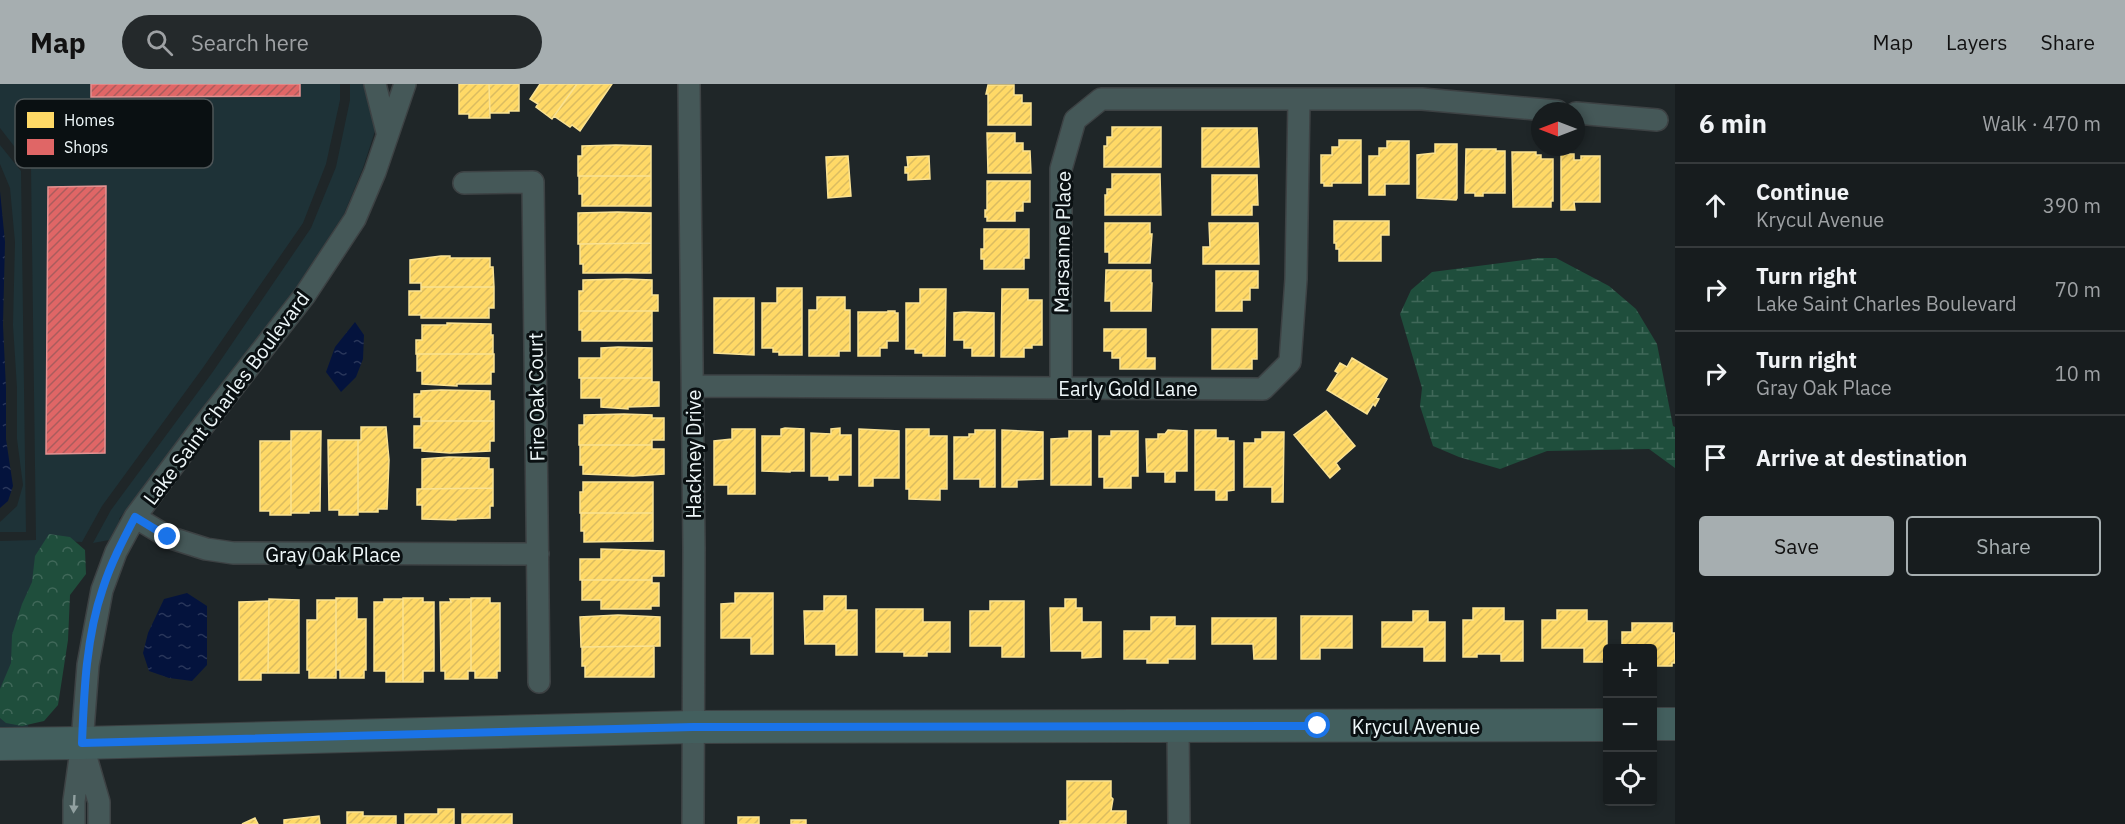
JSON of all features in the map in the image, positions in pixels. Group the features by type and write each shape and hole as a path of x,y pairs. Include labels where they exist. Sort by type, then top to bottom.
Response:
{"street":[{"path":"375,84 387,132"},
{"name":"Lake Saint Charles Boulevard","path":"74,824 74,801 82,743 88,665 102,590 116,552 135,517 305,295 355,219 375,172 405,84"},
{"name":"Hackney Drive","path":"689,84 693,386 693,824"},
{"name":"Marsanne Place","path":"1061,388 1061,169 1075,120 1101,99 1422,99 1531,109"},
{"name":"Early Gold Lane","path":"693,386 1263,389 1290,362 1296,279 1299,99"},
{"path":"1585,114 1657,120"},
{"name":"Fire Oak Court","path":"464,183 533,182 539,682"},
{"name":"Gray Oak Place","path":"135,517 168,537 206,549 233,553 538,554"},
{"path":"1657,724 1675,724"},
{"name":"Krycul Avenue","path":"0,744 693,727 1603,725"},
{"path":"1178,726 1179,824"},
{"name":"Lake Saint Charles Boulevard","path":"82,743 99,802 99,824"}],"shaded area":[{"path":"0,84 340,84 340,100 326,164 303,223 202,369 102,506 82,542 60,541 26,738 0,738 0,541 36,540 31,168 213,168 213,99 15,99 15,147 0,128"},
{"path":"350,84 363,84 375,131 344,214 295,289 119,519 109,540 93,543 111,510 212,373 311,228 336,167 350,100"},
{"path":"0,145 15,164 15,168 21,171 26,532 0,532 0,522 17,506 23,485 17,439 13,325 15,242 10,188 0,164"}],"green space":[{"path":"1539,258 1556,258 1609,286 1636,309 1657,344 1675,427 1675,468 1649,449 1547,451 1500,469 1459,457 1433,446 1420,406 1422,388 1400,314 1411,290 1432,272"},
{"path":"49,534 70,537 85,550 86,574 70,595 68,640 58,705 44,721 22,726 6,723 0,718 0,689 11,663 12,635 32,582 35,556"}],"water":[{"path":"0,191 5,242 3,325 6,439 13,486 8,501 0,508"},
{"path":"355,322 364,335 363,359 356,377 341,392 326,372 335,347"},
{"path":"187,593 207,606 207,665 192,681 169,678 149,671 143,653 148,633 164,599"}],"building: Homes":[{"path":"459,84 489,84 490,118 469,118 469,114 459,114"},
{"path":"489,84 519,84 519,111 490,113"},
{"path":"540,84 577,84 552,119 536,107 538,104 530,99"},
{"path":"577,84 612,84 580,131 554,116"},
{"path":"988,85 1014,85 1014,95 1022,95 1022,103 1031,103 1031,125 988,125 988,94 986,94"},
{"path":"1112,127 1161,127 1161,167 1104,167 1104,146 1107,146 1107,137 1112,137"},
{"path":"1202,128 1257,128 1259,167 1202,167"},
{"path":"987,133 1015,133 1015,143 1023,143 1023,151 1030,151 1031,173 988,173"},
{"path":"1339,140 1361,140 1361,183 1332,183 1332,186 1324,186 1324,183 1321,183 1321,155 1332,155 1332,147 1339,147"},
{"path":"1387,141 1409,141 1409,184 1385,184 1385,195 1369,195 1369,156 1379,156 1379,148 1387,148"},
{"path":"1435,144 1457,144 1456,200 1417,198 1417,155 1435,153"},
{"path":"582,146 651,146 651,176 578,176 578,156 582,156"},
{"path":"1466,149 1505,151 1505,193 1483,193 1483,196 1475,196 1475,193 1465,193"},
{"path":"1512,152 1531,152 1531,156 1553,159 1551,207 1513,207"},
{"path":"848,156 851,196 828,198 826,157"},
{"path":"929,156 930,179 908,180 908,173 905,173 905,167 908,167 907,157"},
{"path":"1561,156 1574,156 1574,160 1581,160 1581,156 1600,156 1600,202 1574,202 1575,210 1561,210"},
{"path":"1112,174 1160,174 1161,215 1105,215 1105,195 1107,195 1107,189 1112,189"},
{"path":"1212,175 1257,175 1258,205 1252,205 1252,215 1212,215"},
{"path":"579,176 651,176 651,206 582,206"},
{"path":"987,181 1030,181 1030,202 1023,202 1023,211 1015,211 1015,221 987,221 985,210 987,210"},
{"path":"578,213 651,213 651,243 578,244"},
{"path":"1334,221 1389,221 1389,235 1381,235 1381,261 1339,261 1339,249 1336,249 1336,243 1334,243"},
{"path":"1105,223 1150,223 1150,234 1152,234 1150,263 1109,263 1109,252 1105,252"},
{"path":"1209,223 1258,223 1259,264 1203,264 1203,247 1210,247"},
{"path":"984,229 1029,229 1029,258 1024,258 1024,269 984,269 981,249 984,249"},
{"path":"651,243 651,273 583,273 583,264 580,264 580,244"},
{"path":"441,256 490,258 494,287 421,287 421,283 410,283 410,260"},
{"path":"1106,270 1151,270 1151,311 1111,311 1111,301 1105,301"},
{"path":"1216,271 1258,271 1258,288 1250,288 1250,300 1242,300 1242,311 1216,311"},
{"path":"583,280 652,280 652,295 658,295 658,311 579,311 579,291 583,291"},
{"path":"421,287 494,287 494,308 489,308 489,318 421,318 421,315 409,315 409,291 421,291"},
{"path":"777,288 802,288 802,355 779,355 779,352 773,352 773,348 762,348 762,303 777,303"},
{"path":"920,289 946,289 945,356 923,356 923,353 915,353 915,349 906,349 906,303 920,303"},
{"path":"1002,289 1028,289 1028,300 1042,300 1042,345 1024,348 1024,357 1001,357"},
{"path":"817,297 845,297 845,310 850,310 850,351 839,351 839,356 809,356 809,310 817,310"},
{"path":"714,298 754,298 754,355 714,353"},
{"path":"579,311 652,311 652,341 582,341 582,330 579,330"},
{"path":"858,312 898,313 898,341 887,341 887,348 880,348 880,356 858,356"},
{"path":"954,313 994,313 994,356 972,356 972,348 964,348 964,340 954,340"},
{"path":"447,323 491,324 493,354 416,354 416,340 422,340 422,325 447,325"},
{"path":"1104,329 1146,329 1146,358 1155,358 1155,369 1120,369 1120,358 1112,358 1112,351 1104,351"},
{"path":"1212,329 1257,329 1257,359 1252,359 1252,369 1212,369"},
{"path":"601,348 652,348 652,378 579,378 579,358 601,358"},
{"path":"417,354 494,354 491,384 457,384 457,386 422,384 422,371 417,371"},
{"path":"1352,358 1387,379 1376,398 1379,399 1375,406 1373,404 1367,414 1327,390 1338,373 1335,371 1340,363 1347,367"},
{"path":"581,378 652,378 652,382 659,382 659,406 628,407 628,409 601,407 601,398 581,398"},
{"path":"421,391 490,391 490,401 494,401 494,421 421,421 421,417 414,417 414,394 421,394"},
{"path":"1326,411 1355,446 1336,463 1340,469 1330,478 1294,435"},
{"path":"624,414 664,418 664,440 652,440 652,445 579,445 579,425 584,425 584,415"},
{"path":"421,421 494,421 494,441 490,441 490,451 450,453 422,451 422,448 414,448 414,426 421,426"},
{"path":"361,427 386,427 389,460 387,509 378,509 378,512 358,512 358,440 361,440"},
{"path":"840,428 840,435 851,435 851,475 838,475 838,480 829,480 829,476 811,476 811,433 831,434 831,429"},
{"path":"732,429 755,429 755,494 728,494 728,485 714,485 714,441 732,439"},
{"path":"781,429 804,429 804,471 762,471 762,436 781,436"},
{"path":"859,429 899,431 899,478 873,478 873,486 859,486"},
{"path":"906,429 929,429 929,436 947,436 947,489 940,489 940,500 909,499 909,489 906,489"},
{"path":"975,430 995,430 995,487 980,487 980,479 954,479 954,437 969,437 969,434 975,434"},
{"path":"1002,430 1043,432 1043,479 1017,480 1017,487 1002,487"},
{"path":"1168,430 1187,431 1187,471 1175,471 1175,482 1165,482 1165,472 1147,472 1146,439 1158,439 1158,434 1165,434"},
{"path":"1195,430 1216,430 1216,438 1228,438 1228,441 1234,441 1234,490 1227,491 1227,500 1216,500 1216,490 1195,490"},
{"path":"291,431 321,431 320,511 291,513"},
{"path":"1069,431 1091,431 1091,485 1051,485 1051,439 1069,438"},
{"path":"1111,431 1138,431 1138,476 1131,476 1131,488 1104,488 1104,477 1099,477 1099,436 1111,436"},
{"path":"1262,432 1284,432 1283,502 1272,502 1272,487 1244,487 1244,443 1255,443 1255,439 1262,439"},
{"path":"328,440 358,440 358,515 339,515 339,510 329,510"},
{"path":"260,441 291,441 291,515 270,515 270,511 260,511"},
{"path":"580,445 652,445 652,449 664,449 664,474 633,476 583,474 583,465 580,465"},
{"path":"489,458 489,469 493,469 493,488 422,489 422,459"},
{"path":"583,482 653,482 653,513 580,513 580,492 583,492"},
{"path":"493,488 490,518 422,519 422,505 417,505 417,489"},
{"path":"581,513 653,513 653,541 584,542 584,531 581,531"},
{"path":"601,549 664,551 664,576 652,576 652,580 580,580 580,559 601,559"},
{"path":"582,580 652,580 652,583 659,583 659,606 651,606 651,609 601,609 601,600 582,600"},
{"path":"735,593 773,593 773,654 751,654 751,638 721,638 721,604 735,603"},
{"path":"824,596 846,596 846,610 857,610 857,655 836,655 836,644 805,644 804,611 824,611"},
{"path":"336,598 357,598 357,619 366,619 364,678 340,678 340,670 336,670"},
{"path":"403,598 423,598 423,602 434,602 434,671 423,671 423,682 403,682"},
{"path":"471,598 490,598 490,603 500,603 500,671 497,671 497,678 475,678 475,671 471,671"},
{"path":"269,599 299,600 299,673 268,673"},
{"path":"384,599 403,599 403,682 386,682 386,671 374,671 374,602 384,602"},
{"path":"450,599 471,599 471,671 468,671 468,679 445,679 445,671 441,671 440,602 451,602"},
{"path":"1065,599 1076,599 1076,608 1082,608 1082,622 1101,622 1101,657 1082,658 1082,651 1051,651 1050,608 1065,608"},
{"path":"317,600 336,600 336,678 309,678 309,670 307,670 307,620 317,620"},
{"path":"269,601 268,673 261,673 261,680 239,680 239,602"},
{"path":"990,601 1024,601 1024,657 1002,657 1002,646 970,646 970,611 990,611"},
{"path":"1473,608 1504,608 1504,621 1523,621 1523,661 1501,661 1501,654 1477,654 1477,657 1463,657 1463,620 1473,620"},
{"path":"876,609 923,609 923,622 950,622 950,652 927,652 927,656 904,656 904,652 876,652"},
{"path":"1557,610 1587,610 1587,621 1607,621 1607,644 1603,644 1603,662 1584,662 1584,648 1542,648 1542,620 1557,620"},
{"path":"1413,611 1428,611 1428,622 1445,622 1445,661 1424,661 1424,647 1382,647 1382,622 1413,622"},
{"path":"618,615 660,617 660,646 581,647 580,617"},
{"path":"1301,616 1352,616 1352,648 1320,648 1320,659 1301,659"},
{"path":"1151,617 1175,617 1175,626 1195,626 1195,659 1168,659 1168,663 1147,663 1147,659 1124,659 1124,631 1151,631"},
{"path":"1212,618 1276,618 1276,659 1254,659 1253,644 1212,644"},
{"path":"1632,623 1672,623 1672,633 1675,633 1675,663 1672,663 1672,666 1657,666 1657,644 1622,644 1622,632 1632,632"},
{"path":"654,646 654,677 585,677 585,666 582,666 582,647"},
{"path":"1067,781 1111,781 1113,799 1111,811 1126,811 1126,824 1060,824 1060,821 1067,821"},
{"path":"438,809 454,809 454,824 405,824 405,814 438,814"},
{"path":"347,812 363,812 363,816 396,816 396,824 347,824"},
{"path":"462,814 512,814 512,824 462,824"},
{"path":"319,816 320,824 284,824 284,820"},
{"path":"738,817 759,817 759,824 738,824"},
{"path":"255,818 258,824 242,824"},
{"path":"791,820 806,820 806,824 791,824"}],"building: Shops":[{"path":"91,84 300,84 300,96 91,97"},
{"path":"106,186 105,453 46,454 48,187"}],"route":[{"path":"168,537 135,517 116,552 102,590 94,627 88,665 82,743 693,727 1318,726"}]}
